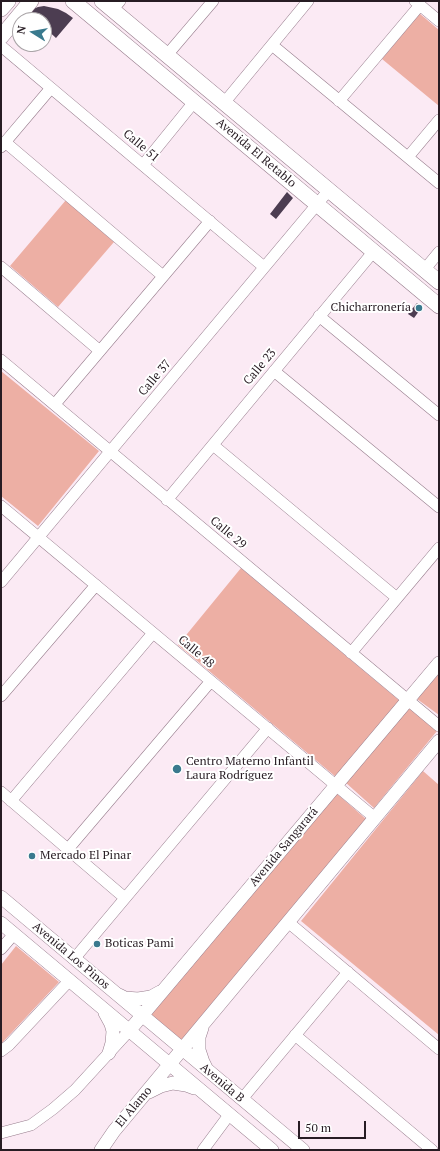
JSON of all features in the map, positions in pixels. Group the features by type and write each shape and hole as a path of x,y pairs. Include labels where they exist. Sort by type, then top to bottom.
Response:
{"main road":[{"path":"1,9 8,1"},
{"path":"1,37 31,1"},
{"name":"Avenida El Retablo","path":"73,1 439,306"},
{"name":"Avenida El Retablo","path":"112,4 167,55 439,282"}],"street":[{"path":"167,55 213,1"},
{"path":"224,103 308,1"},
{"path":"339,101 417,3 439,21"},
{"path":"272,45 439,183"},
{"name":"Calle 51","path":"1,46 264,267"},
{"path":"51,88 3,144 163,276"},
{"path":"143,165 194,102"},
{"path":"408,157 439,120"},
{"name":"Calle 37","path":"1,582 329,190"},
{"path":"55,404 210,221"},
{"name":"Calle 23","path":"167,500 374,251"},
{"path":"425,269 439,252"},
{"path":"1,267 100,351"},
{"path":"319,316 439,415"},
{"name":"Calle 29","path":"1,360 439,726"},
{"path":"274,371 439,507"},
{"path":"213,445 397,598"},
{"name":"Calle 48","path":"1,506 375,818"},
{"path":"351,653 439,548"},
{"path":"1,696 96,585"},
{"path":"12,801 153,633"},
{"name":"Avenida Sangarará","path":"129,1031 439,663"},
{"path":"68,849 211,681"},
{"path":"74,959 268,728"},
{"path":"169,1065 439,741"},
{"path":"1,792 125,898"},
{"name":"Avenida Los Pinos","path":"1,897 142,1016"},
{"path":"288,922 439,1049"},
{"name":"Avenida Los Pinos","path":"1,923 129,1031"},
{"path":"1,949 14,934"},
{"path":"242,1099 348,972"},
{"path":"1,1051 9,1045 69,981"},
{"path":"112,991 125,998 138,999 157,994 167,986"},
{"path":"100,1007 108,1018 112,1030 112,1044 109,1053"},
{"name":"Avenida B","path":"142,1016 303,1150"},
{"path":"208,1018 201,1031 198,1043 200,1056 211,1074"},
{"path":"1,1133 31,1125 53,1109 75,1090 129,1031"},
{"name":"Avenida B","path":"129,1031 272,1150"},
{"path":"295,1035 432,1150"},
{"name":"El Alamo","path":"101,1150 114,1131 169,1065"},
{"path":"141,1099 155,1088 173,1083 186,1085 202,1092"},
{"path":"203,1150 230,1115"}],"shaded area":[{"path":"419,13 439,30 439,106 382,59"},
{"path":"66,200 114,242 58,307 10,266"},
{"path":"1,371 99,451 38,526 1,496"},
{"path":"241,568 400,701 336,777 178,645"},
{"path":"439,673 439,715 417,699"},
{"path":"408,706 437,731 374,808 345,782"},
{"path":"423,771 439,785 439,1035 301,921"},
{"path":"335,792 367,820 181,1041 149,1014"},
{"path":"16,946 59,982 1,1044 1,965"}],"building":[{"path":"44,6 58,9 73,18 56,38 52,34 52,12 31,12 33,9"},
{"path":"287,192 293,198 276,219 270,214"},
{"path":"417,303 422,307 414,318 408,314"}],"place":[{"name":"Chicharronería","path":"419,308"},
{"name":"Centro Materno Infantil Laura Rodríguez","path":"177,769"},
{"name":"Mercado El Pinar","path":"32,856"},
{"name":"Boticas Pami","path":"97,944"}]}
